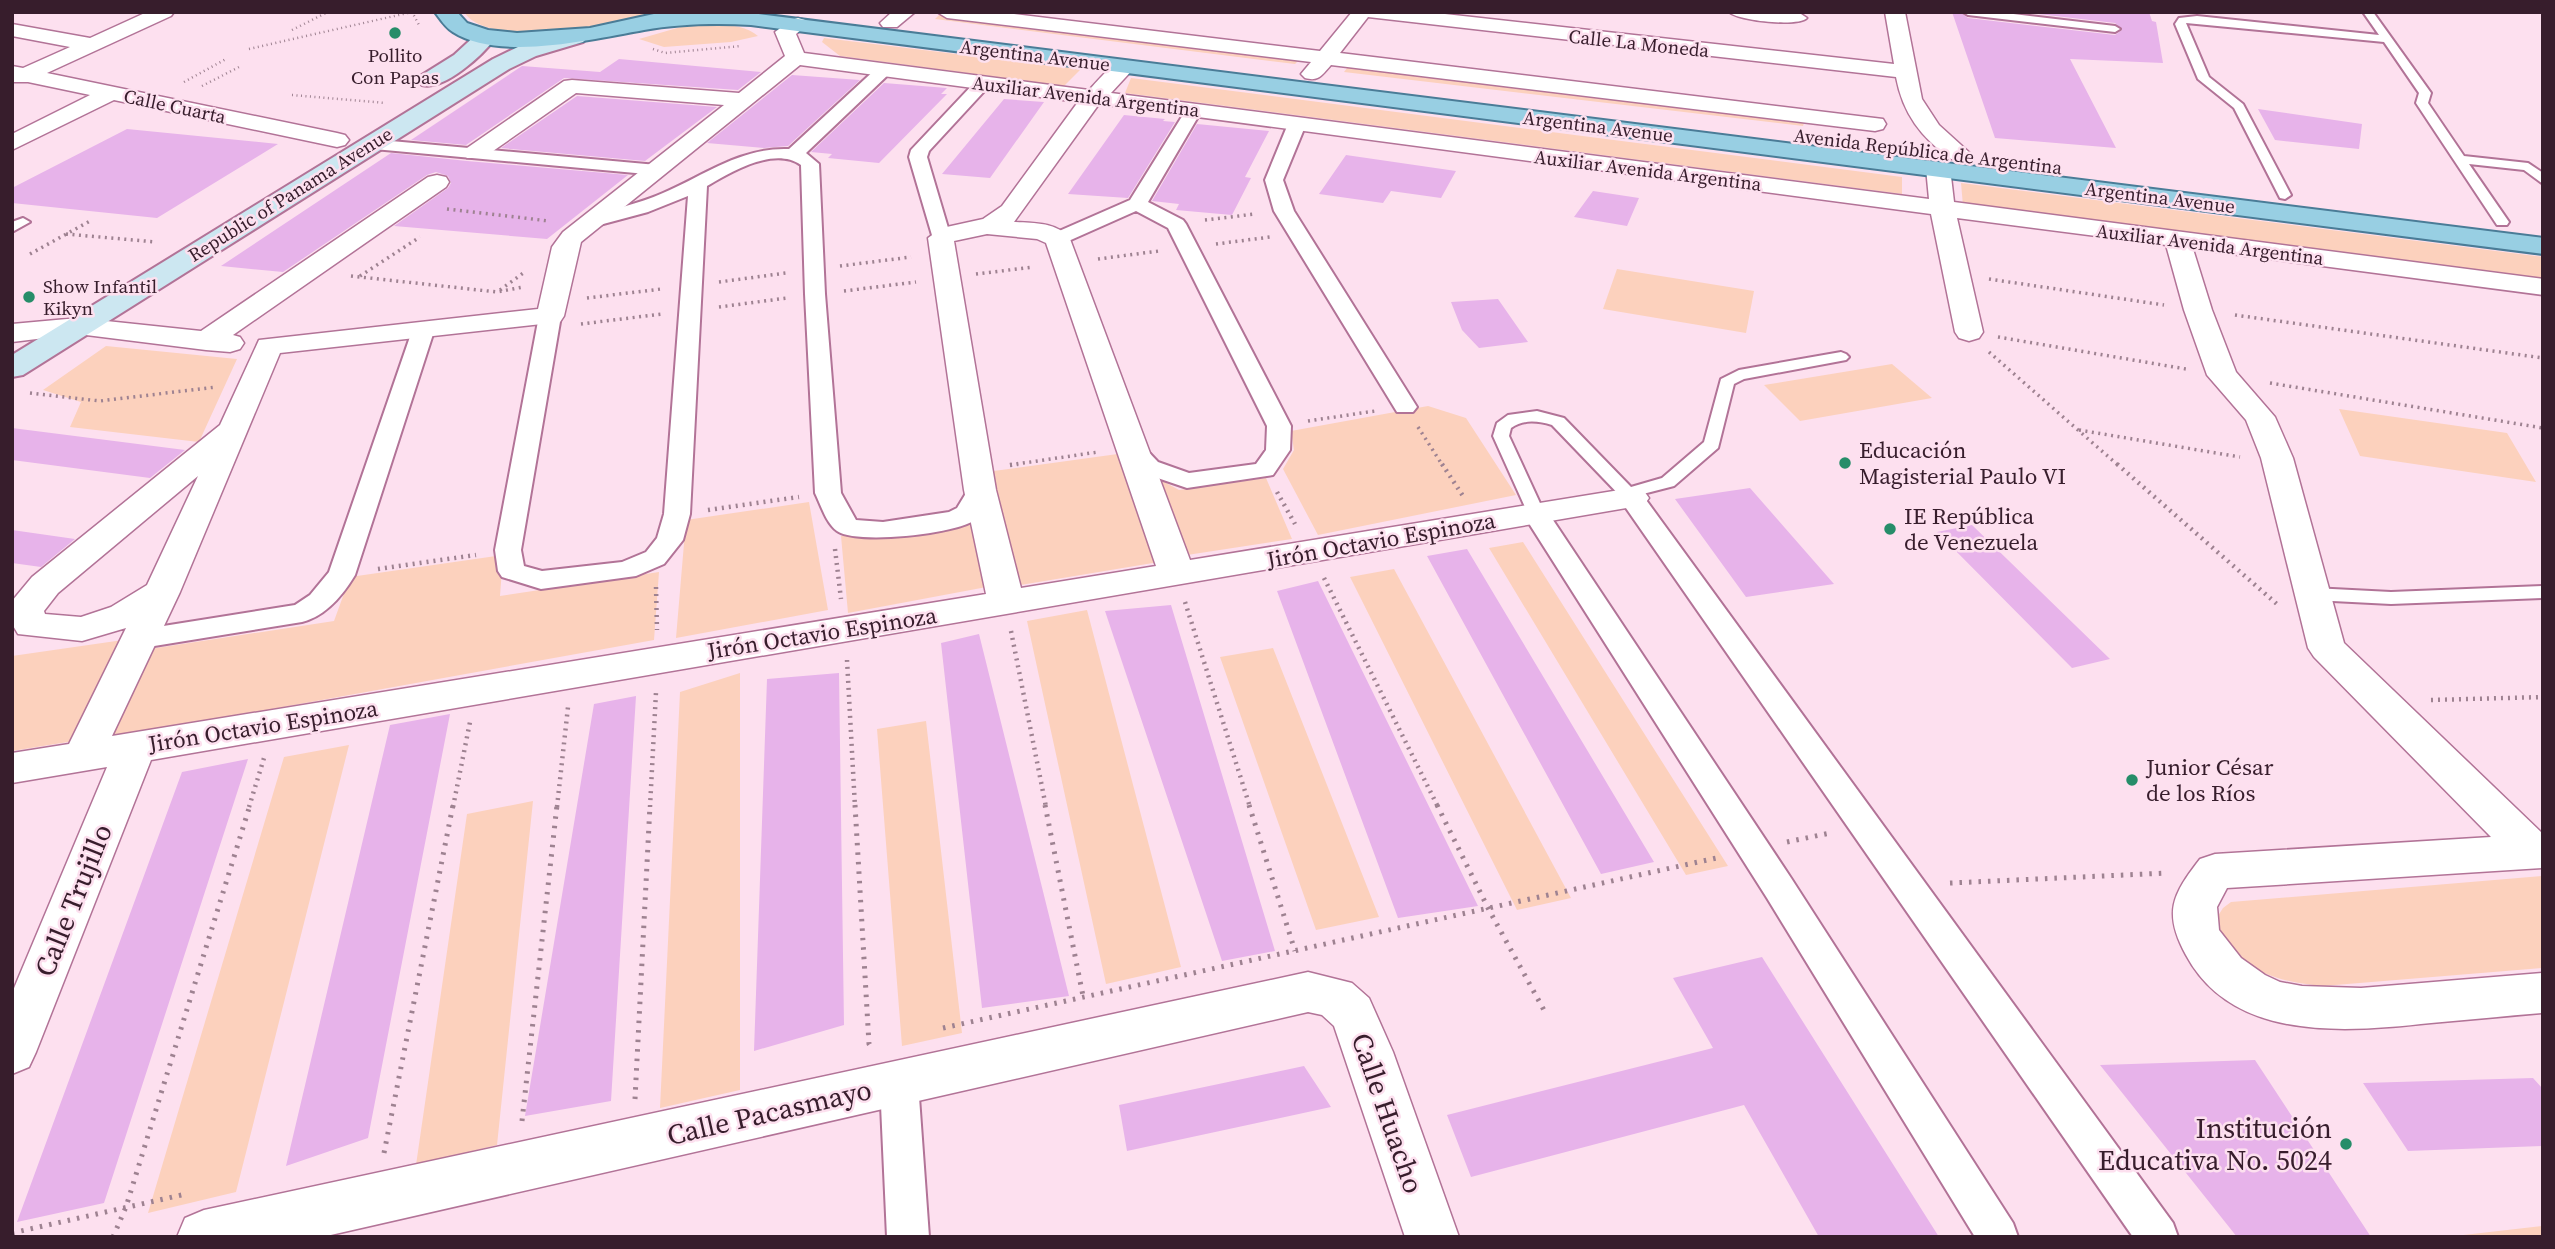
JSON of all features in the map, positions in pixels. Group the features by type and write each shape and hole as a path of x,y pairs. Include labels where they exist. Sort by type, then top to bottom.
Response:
{"main road":[{"path":"445,12 448,20 463,29 485,36 527,40 576,38 652,24 683,12"},
{"name":"Argentina Avenue","path":"652,24 717,17 897,18 1317,66 1815,136"},
{"name":"Argentina Avenue","path":"804,18 1126,66 1948,161 2543,246"},
{"name":"Republic of Panama Avenue","path":"17,335 337,140 462,60 485,36"},
{"name":"Republic of Panama Avenue","path":"12,368 369,144 508,61 528,51 576,38"},
{"name":"Avenida República de Argentina","path":"1815,136 1948,161 2286,195"},
{"path":"2286,195 2543,227"}],"street":[{"path":"17,76 164,12"},
{"path":"947,12 1317,66 1875,124"},
{"path":"1317,66 1362,12"},
{"name":"Calle La Moneda","path":"1372,12 1906,72"},
{"path":"1739,12 1796,15 1804,61"},
{"path":"1895,12 1911,99 1948,161 1942,208 1969,332"},
{"path":"698,183 677,514 670,540 655,558 627,570 541,580 511,570 508,550 531,313 556,280 565,247 586,226 796,58 785,32 804,18"},
{"path":"12,30 93,44"},
{"name":"Auxiliar Avenida Argentina","path":"796,58 2535,286"},
{"path":"991,227 1011,211 1094,97 1126,66"},
{"path":"793,155 884,70"},
{"name":"Calle Cuarta","path":"17,76 113,92 337,140"},
{"path":"983,83 918,157 941,238 980,480 1006,602"},
{"path":"475,153 572,86 744,100"},
{"path":"12,143 113,92"},
{"path":"1815,136 1875,124 1903,108 1911,99"},
{"path":"941,238 952,232 991,227 1031,230 1057,239 1137,204 1194,110"},
{"path":"1297,124 1274,180 1284,211 1405,407"},
{"path":"369,144 657,170"},
{"path":"586,226 670,197 736,162 757,155 793,155 805,158 810,164 828,493 840,519 849,528 865,532 956,519 967,513 980,480"},
{"path":"206,341 437,182"},
{"path":"1130,447 1149,467 1187,481 1264,470 1278,450 1279,426 1176,224 1137,204"},
{"path":"1057,239 1177,574"},
{"path":"2177,239 2198,310 2222,375 2260,417 2278,463 2327,648 2538,851"},
{"path":"2535,286 2543,310"},
{"path":"17,335 78,326 269,346 423,331 531,313"},
{"path":"142,638 302,613 320,601 342,575 423,331"},
{"path":"82,757 142,638 269,346"},
{"path":"162,592 124,616 82,629 31,625 25,610 45,585 236,427"},
{"path":"1629,496 2158,1237"},
{"name":"Jirón Octavio Espinoza","path":"12,768 1311,552 1629,496"},
{"path":"1536,514 1779,888 1998,1237"},
{"name":"Calle Trujillo","path":"12,1052 135,748"},
{"path":"2538,851 2215,871 2199,893 2192,910 2195,932 2214,962 2246,987 2288,1006 2335,1012 2543,993"},
{"name":"Calle Pacasmayo","path":"204,1237 1092,1040 1321,995"},
{"name":"Calle Huacho","path":"1321,995 1352,1013 1369,1052 1432,1237"},
{"path":"899,1083 908,1237"}],"lane":[{"path":"1968,12 2115,29"},
{"path":"2368,12 2389,38 2425,93 2422,103 2502,222"},
{"path":"2286,195 2239,106 2204,79 2180,24 2183,20 2197,19 2389,38"},
{"path":"2459,159 2528,167 2543,180"},
{"path":"1536,514 1501,436 1503,426 1514,418 1537,416 1558,421 1629,496 1668,482 1712,444 1727,382 1739,375 1841,357"},
{"path":"2313,594 2391,598 2543,592"}],"path":[{"path":"292,30 328,12"},
{"path":"249,50 412,12"},
{"path":"292,95 394,103"},
{"path":"404,205 586,226"},
{"path":"30,254 90,221"},
{"path":"66,234 169,244"},
{"path":"359,277 420,237"},
{"path":"308,271 497,292 556,280"},
{"path":"1956,274 2543,358"},
{"path":"1969,332 2543,428"},
{"path":"1969,332 2327,648"},
{"path":"25,392 100,401 254,382"},
{"path":"1279,426 1405,407 1480,523"},
{"path":"2078,430 2278,463"},
{"path":"980,480 1130,447"},
{"path":"1264,470 1311,552 1488,908 1545,1012"},
{"path":"677,514 828,493 845,629 869,1044 899,1083"},
{"path":"342,575 508,550"},
{"path":"634,1142 658,660 655,558"},
{"path":"1177,574 1321,995"},
{"path":"1006,602 1092,1040"},
{"path":"522,1121 572,675"},
{"path":"376,1199 476,691"},
{"path":"2381,701 2543,696"},
{"path":"113,1237 126,1208 275,724"},
{"path":"1907,885 2215,871"}],"shaded area":[{"path":"464,12 660,12 588,28 527,33 478,24"},
{"path":"940,14 1301,58 1295,64 935,19"},
{"path":"684,26 733,26 758,36 731,42 664,47 639,39"},
{"path":"824,38 1081,69 1064,86 840,56 822,42"},
{"path":"1351,63 1693,105 1804,123 1803,126 1344,72"},
{"path":"1131,78 1902,177 1902,194 1125,93"},
{"path":"1961,183 2543,257 2543,281 1963,206"},
{"path":"1617,269 1754,291 1746,333 1603,309"},
{"path":"106,346 237,359 199,442 70,427 81,402 43,390"},
{"path":"1892,364 1932,398 1800,421 1764,385"},
{"path":"1428,406 1466,418 1516,495 1318,535 1283,469 1294,450 1291,431"},
{"path":"2339,409 2507,433 2536,482 2360,456"},
{"path":"1125,453 1159,562 1009,587 986,472"},
{"path":"1148,473 1179,490 1266,478 1292,539 1174,557"},
{"path":"809,502 828,610 676,638 686,520"},
{"path":"977,519 992,586 848,613 841,536"},
{"path":"1523,542 1728,866 1686,875 1489,548"},
{"path":"503,555 500,596 659,572 654,640 105,739 143,650 334,621 350,577"},
{"path":"1394,569 1571,898 1517,910 1350,577"},
{"path":"1087,610 1181,967 1106,984 1027,621"},
{"path":"130,639 80,740 12,751 12,656"},
{"path":"1273,648 1379,917 1316,930 1220,657"},
{"path":"740,673 740,1090 660,1108 680,692"},
{"path":"926,721 962,1033 902,1046 877,729"},
{"path":"349,745 236,1192 148,1213 284,757"},
{"path":"533,801 497,1145 416,1165 467,814"},
{"path":"2543,876 2543,968 2323,986 2306,984 2272,976 2243,961 2222,936 2216,919 2231,902"},
{"path":"2543,1226 2543,1237 2446,1237"}],"building":[{"path":"1952,12 1960,12 1968,18 2115,35 2122,30 2115,23 2021,12 2149,12 2152,21 2156,22 2163,63 2070,59 2116,148 1995,138"},
{"path":"619,59 761,72 738,90 564,78 466,145 411,140 522,66 600,72"},
{"path":"792,75 860,80 788,146 764,148 707,143"},
{"path":"884,83 947,88 941,94 947,94 879,163 828,158 832,154 811,152"},
{"path":"577,96 717,107 645,161 501,148"},
{"path":"1004,99 1044,102 990,178 942,174"},
{"path":"2258,109 2362,124 2359,149 2275,140"},
{"path":"1124,115 1175,122 1128,198 1068,194"},
{"path":"1197,124 1269,131 1245,177 1251,178 1232,215 1176,210 1179,204 1152,201"},
{"path":"127,129 278,144 157,218 12,203 12,188"},
{"path":"391,153 628,175 547,239 394,226 448,188 451,183 448,176 436,172 427,175 283,272 221,266"},
{"path":"1346,155 1456,171 1441,198 1391,191 1383,203 1319,194"},
{"path":"1593,191 1639,198 1627,226 1574,217"},
{"path":"1498,299 1528,342 1479,348 1462,330 1451,302"},
{"path":"12,428 185,450 150,478 12,460"},
{"path":"1750,488 1834,584 1746,597 1675,499"},
{"path":"1972,525 2110,659 2072,668 1937,532"},
{"path":"12,530 75,539 41,567 12,563"},
{"path":"1467,549 1654,862 1601,874 1427,556"},
{"path":"1318,581 1478,906 1398,918 1277,591"},
{"path":"1171,605 1275,951 1222,961 1105,611"},
{"path":"979,634 1069,996 982,1008 941,643"},
{"path":"839,673 844,1025 754,1051 767,679"},
{"path":"636,696 611,1101 525,1116 594,704"},
{"path":"450,714 368,1138 286,1166 390,725"},
{"path":"248,759 104,1203 17,1222 182,772"},
{"path":"1762,957 1939,1237 1819,1237 1744,1105 1471,1177 1447,1115 1713,1048 1673,978"},
{"path":"2255,1060 2371,1237 2237,1237 2100,1065"},
{"path":"1304,1066 1331,1107 1127,1151 1119,1105"},
{"path":"2533,1078 2543,1089 2543,1146 2408,1151 2363,1083"}],"place":[{"name":"Pollito Con Papas","path":"395,33"},
{"name":"Show Infantil Kikyn","path":"29,297"},
{"name":"Educación Magisterial Paulo VI","path":"1845,463"},
{"name":"IE República de Venezuela","path":"1890,529"},
{"name":"Junior César de los Ríos","path":"2132,780"},
{"name":"Institución Educativa No. 5024","path":"2346,1144"}]}
